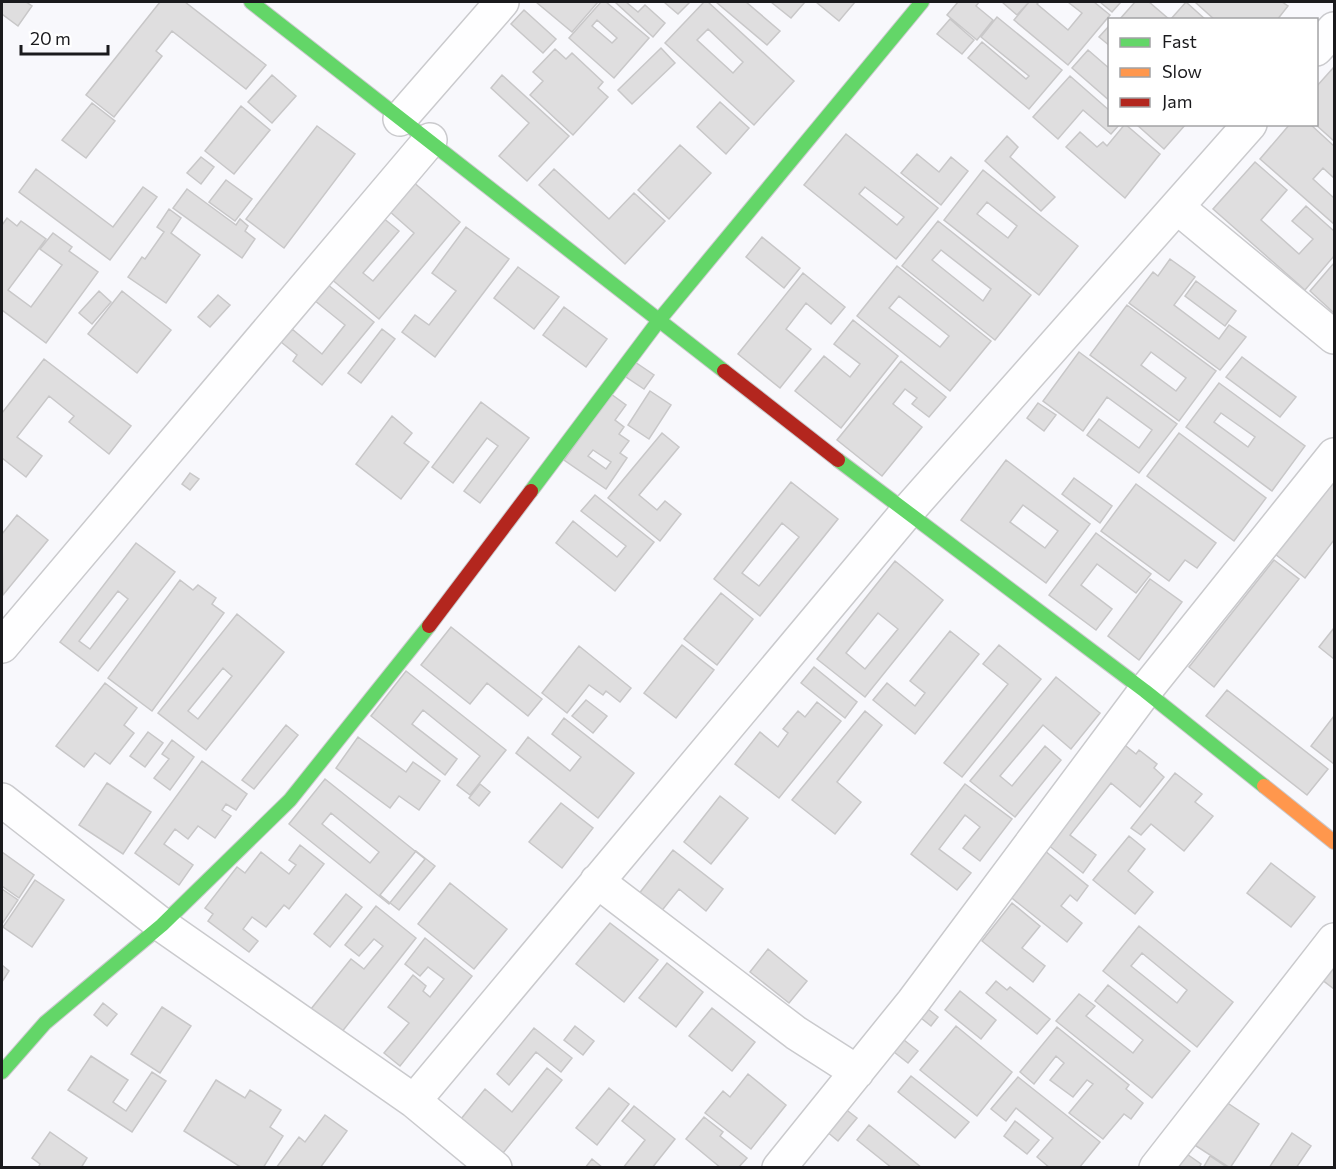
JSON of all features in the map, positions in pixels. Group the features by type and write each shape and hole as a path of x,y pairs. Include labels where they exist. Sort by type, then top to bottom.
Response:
{"street":[{"path":"251,2 906,513 1145,691 1335,842"},
{"path":"399,119 502,2"},
{"path":"2,1072 45,1023 162,925 290,800 419,640 660,319 922,2"},
{"path":"1318,48 1335,29"},
{"path":"414,1101 906,513 1248,126"},
{"path":"2,646 430,140"},
{"path":"1176,207 1335,337"},
{"path":"779,1167 913,1002 1145,691 1335,455"},
{"path":"2,800 162,925 414,1101 495,1167"},
{"path":"597,881 778,1020 857,1072"},
{"path":"1155,1167 1335,940"}],"building":[{"path":"2,2 26,2 32,6 18,26 2,14"},
{"path":"160,2 185,2 266,65 246,89 172,31 156,51 162,56 114,117 86,95"},
{"path":"536,2 598,2 572,32"},
{"path":"601,2 606,2 649,38 614,78 569,38","holes":["597,20 617,38 612,43 592,26"]},
{"path":"615,2 626,2 638,12 645,5 665,23 653,37"},
{"path":"664,2 690,2 678,14"},
{"path":"704,2 708,2 794,81 754,125 665,43","holes":["708,29 743,62 733,73 697,40"]},
{"path":"716,2 746,2 780,31 767,45"},
{"path":"771,2 805,2 791,18"},
{"path":"816,2 855,2 839,21"},
{"path":"958,2 979,2 976,6 993,20 977,40 947,15"},
{"path":"1002,2 1027,2 1028,3 1017,15"},
{"path":"1029,2 1039,2 1037,4 1068,30 1082,13 1068,2 1094,2 1110,15 1068,65 1014,20"},
{"path":"1100,2 1121,2 1112,12"},
{"path":"1135,2 1149,2 1168,18 1121,18"},
{"path":"1186,2 1204,18 1172,18"},
{"path":"1195,2 1282,2 1288,6 1279,18 1213,18"},
{"path":"524,10 556,39 543,53 511,24"},
{"path":"997,17 1062,70 1029,109 968,58 982,42 1026,79 1029,76 981,37"},
{"path":"950,19 974,40 962,54 937,34"},
{"path":"1108,27 1108,44 1099,37"},
{"path":"661,48 675,63 632,104 618,90"},
{"path":"555,49 566,59 572,53 603,82 598,88 608,97 573,135 530,95 543,81 533,72"},
{"path":"1088,50 1108,67 1108,99 1072,68"},
{"path":"1334,67 1334,141 1317,126 1318,85"},
{"path":"272,75 296,96 272,123 248,102"},
{"path":"502,75 569,136 527,181 499,156 529,123 491,88"},
{"path":"1070,76 1108,109 1108,126 1118,126 1111,134 1083,110 1058,139 1033,117"},
{"path":"720,102 749,128 726,154 697,127"},
{"path":"92,103 115,121 86,158 62,140"},
{"path":"241,106 270,130 234,174 205,151"},
{"path":"317,126 355,154 284,248 246,219"},
{"path":"1123,126 1127,126 1160,154 1125,198 1066,147 1080,132 1097,147 1103,142 1107,146"},
{"path":"1138,126 1184,126 1164,149"},
{"path":"1288,126 1312,126 1334,146 1334,178 1323,168 1313,179 1334,198 1334,224 1260,159"},
{"path":"846,134 938,208 896,259 804,185","holes":["865,187 904,217 897,225 859,194"]},
{"path":"1007,136 1018,147 1010,157 1055,197 1041,211 985,161"},
{"path":"680,145 711,173 669,219 638,190"},
{"path":"917,154 939,172 951,157 968,171 941,205 901,173"},
{"path":"201,157 214,167 201,184 187,173"},
{"path":"1255,162 1287,190 1261,220 1299,254 1313,239 1292,221 1306,206 1334,231 1334,256 1305,290 1213,209"},
{"path":"36,169 113,227 143,187 157,197 110,260 19,192"},
{"path":"554,169 609,219 634,193 665,221 625,264 539,185"},
{"path":"983,170 1078,246 1039,295 944,220","holes":["987,202 1017,226 1008,238 977,214"]},
{"path":"226,180 252,199 235,221 209,202"},
{"path":"412,181 460,222 379,319 330,278 382,217 399,231 363,273 373,281 414,233 388,210"},
{"path":"187,189 236,225 240,219 248,226 245,231 255,239 242,258 173,208"},
{"path":"169,209 181,218 171,233 200,255 166,303 128,277 142,257 145,259 164,232 157,227"},
{"path":"7,218 17,226 21,221 46,239 8,290 31,307 62,265 40,249 53,233 72,247 69,251 98,272 46,343 2,310 2,225"},
{"path":"938,221 1031,295 995,340 902,266","holes":["941,250 991,289 983,301 932,260"]},
{"path":"466,227 509,259 435,357 402,332 415,315 429,325 456,291 432,273"},
{"path":"762,237 800,268 784,288 746,257"},
{"path":"1170,259 1195,277 1174,305 1219,339 1229,325 1246,337 1220,370 1129,303 1153,272 1158,276"},
{"path":"1334,263 1334,313 1310,291"},
{"path":"897,266 991,341 950,391 857,316","holes":["899,296 949,336 940,347 889,308"]},
{"path":"518,267 559,297 534,329 494,298"},
{"path":"803,273 845,307 831,324 806,303 786,329 811,349 780,388 738,354"},
{"path":"322,280 374,322 322,385 293,361 297,355 281,342 292,329 322,354 345,325 309,296"},
{"path":"1196,281 1236,311 1225,326 1185,296"},
{"path":"99,291 111,302 92,324 79,313"},
{"path":"122,291 171,330 137,373 88,334"},
{"path":"218,295 230,305 210,327 198,317"},
{"path":"1127,305 1216,371 1179,421 1090,355","holes":["1151,352 1186,378 1176,391 1141,365"]},
{"path":"564,307 607,339 586,367 543,335"},
{"path":"853,320 898,356 841,428 795,391 824,356 850,377 860,364 834,344"},
{"path":"382,329 395,339 361,383 348,373"},
{"path":"1079,352 1177,424 1139,473 1087,435 1099,419 1139,448 1152,430 1107,397 1083,431 1043,401"},
{"path":"1242,357 1296,397 1280,417 1226,377"},
{"path":"44,359 131,426 109,454 69,422 74,416 49,396 17,437 42,456 26,477 2,458 2,413"},
{"path":"901,361 946,397 929,417 912,404 917,398 905,389 893,404 922,427 882,476 837,440"},
{"path":"635,362 654,375 644,389 626,377"},
{"path":"1219,383 1305,446 1272,491 1186,427","holes":["1221,413 1255,437 1248,447 1214,422"]},
{"path":"650,391 671,405 649,439 628,425"},
{"path":"611,394 626,405 615,420 624,427 619,434 629,441 620,453 627,458 606,489 564,460","holes":["593,450 611,462 606,469 588,456"]},
{"path":"481,402 529,438 480,503 464,491 498,446 487,438 453,483 432,467"},
{"path":"1038,403 1056,415 1044,431 1027,418"},
{"path":"392,416 412,433 404,443 429,462 401,499 356,464"},
{"path":"662,433 679,447 639,495 657,510 665,501 681,514 660,541 608,498"},
{"path":"1179,433 1266,498 1234,541 1147,476"},
{"path":"1006,460 1090,524 1046,583 961,520","holes":["1023,505 1058,531 1045,548 1010,522"]},
{"path":"190,473 199,479 190,490 182,484"},
{"path":"1074,478 1112,506 1100,523 1062,494"},
{"path":"1334,479 1334,540 1305,578 1275,554"},
{"path":"791,482 838,519 760,616 714,579","holes":["782,523 799,537 759,586 742,573"]},
{"path":"1136,484 1216,543 1197,568 1185,560 1169,581 1101,531"},
{"path":"595,495 654,542 615,591 556,543 573,521 617,557 626,546 581,511"},
{"path":"17,515 48,540 3,595 2,534"},
{"path":"1096,533 1151,574 1136,593 1097,564 1081,585 1112,609 1096,630 1049,595"},
{"path":"136,543 175,572 98,671 60,642","holes":["118,591 128,599 90,649 79,641"]},
{"path":"1274,560 1299,579 1214,687 1189,667"},
{"path":"895,561 943,600 865,697 817,659","holes":["878,613 898,629 865,669 846,653"]},
{"path":"1150,579 1182,602 1139,660 1108,636"},
{"path":"180,580 193,590 198,585 216,598 212,604 224,613 152,711 108,678"},
{"path":"721,593 753,619 717,665 684,639"},
{"path":"237,614 284,652 206,750 158,713","holes":["223,668 232,676 198,719 188,711"]},
{"path":"451,627 542,699 528,716 487,683 470,704 421,665"},
{"path":"1334,628 1334,659 1319,647"},
{"path":"950,631 979,654 915,734 873,700 887,683 915,706 925,693 910,681"},
{"path":"682,645 714,670 676,718 644,693"},
{"path":"999,645 1041,679 962,777 944,763 1008,684 983,664"},
{"path":"579,646 631,688 620,702 606,691 603,695 589,685 567,713 542,693"},
{"path":"814,667 857,702 845,718 801,683"},
{"path":"406,671 506,750 470,795 457,785 480,756 423,710 412,724 457,759 445,775 371,716"},
{"path":"1056,677 1100,713 1071,749 1043,725 1000,776 1012,786 1045,746 1061,760 1015,817 970,781"},
{"path":"105,683 137,708 124,725 134,733 110,764 95,753 84,767 56,746"},
{"path":"1227,690 1328,769 1307,795 1206,716"},
{"path":"586,700 607,716 593,733 572,716"},
{"path":"817,702 841,721 779,798 735,764 760,732 778,747 788,733 783,729 798,711 805,717"},
{"path":"865,711 882,725 837,782 861,802 835,834 792,800"},
{"path":"1334,716 1334,764 1311,746"},
{"path":"564,718 634,773 598,818 516,753 528,737 570,771 581,757 552,734"},
{"path":"286,725 298,735 254,789 242,780"},
{"path":"148,732 163,743 145,767 130,756"},
{"path":"358,737 406,772 413,762 440,781 419,810 399,796 390,808 336,768"},
{"path":"172,740 194,757 170,790 154,778 169,759 162,754"},
{"path":"1121,742 1136,754 1139,750 1157,764 1154,768 1164,777 1140,807 1111,783 1070,835 1096,855 1083,873 1042,840"},
{"path":"202,761 247,794 236,810 226,804 222,810 231,816 215,838 198,826 188,839 175,829 164,844 193,865 179,885 135,853"},
{"path":"1175,773 1202,794 1195,802 1213,816 1184,851 1151,824 1141,835 1131,828"},
{"path":"325,779 425,859 389,904 289,824","holes":["331,813 379,852 370,863 322,824"]},
{"path":"107,783 151,812 123,854 79,825"},
{"path":"480,784 490,792 479,806 469,798"},
{"path":"965,784 1012,819 980,861 963,848 980,827 965,815 939,849 971,873 957,890 911,854"},
{"path":"720,796 748,818 711,864 684,842"},
{"path":"561,803 593,828 562,868 529,842"},
{"path":"1129,836 1145,849 1128,871 1153,892 1135,914 1093,880"},
{"path":"300,845 324,864 289,909 284,905 266,927 252,917 243,929 258,941 249,952 208,921 213,914 205,908 237,867 245,873 261,852 289,874 296,865 289,860"},
{"path":"1039,846 1088,886 1077,901 1070,895 1061,906 1082,923 1067,942 1003,891"},
{"path":"673,850 723,889 706,911 679,889 660,913 638,895"},
{"path":"416,851 435,866 399,910 380,895"},
{"path":"2,852 34,875 19,898 2,886"},
{"path":"1271,863 1315,897 1291,927 1247,893"},
{"path":"35,880 64,900 32,947 3,927"},
{"path":"450,883 507,929 474,969 418,924"},
{"path":"2,889 18,900 2,924"},
{"path":"346,894 362,907 330,947 314,934"},
{"path":"1012,903 1040,926 1022,948 1045,966 1033,982 982,941"},
{"path":"376,906 416,938 341,1033 311,1009 351,959 364,969 383,946 374,939 359,956 345,945"},
{"path":"610,923 658,960 624,1002 576,964"},
{"path":"1139,926 1233,1002 1197,1047 1103,971","holes":["1142,953 1187,990 1177,1003 1131,966"]},
{"path":"425,938 472,976 400,1066 384,1053 409,1023 388,1007 413,975 426,986 423,991 430,997 444,979 428,967 420,976 405,964"},
{"path":"768,949 807,981 789,1003 750,972"},
{"path":"1334,962 1334,989 1321,979"},
{"path":"667,963 703,992 676,1027 639,998"},
{"path":"2,965 9,971 2,982"},
{"path":"996,981 1007,990 1010,987 1050,1019 1037,1034 986,993"},
{"path":"1108,985 1190,1051 1152,1098 1056,1021 1079,994 1095,1006 1086,1016 1133,1053 1143,1040 1095,1001"},
{"path":"960,991 996,1020 981,1039 945,1010"},
{"path":"103,1003 117,1014 107,1026 94,1015"},
{"path":"923,1005 938,1017 931,1026 916,1014"},
{"path":"162,1007 191,1026 160,1073 131,1054"},
{"path":"712,1008 755,1042 732,1071 689,1036"},
{"path":"575,1026 594,1041 583,1055 564,1040"},
{"path":"956,1026 1012,1072 977,1116 920,1070"},
{"path":"1057,1027 1129,1085 1126,1089 1143,1103 1131,1119 1124,1114 1103,1139 1069,1113 1093,1084 1087,1080 1073,1097 1050,1080 1064,1063 1056,1056 1034,1084 1020,1072"},
{"path":"534,1028 572,1058 561,1072 536,1052 509,1085 497,1074"},
{"path":"904,1040 918,1051 908,1063 894,1052"},
{"path":"91,1056 128,1080 113,1102 126,1111 152,1072 166,1081 132,1132 68,1090"},
{"path":"547,1068 562,1080 499,1158 457,1124 485,1089 512,1112"},
{"path":"748,1074 786,1105 751,1149 705,1113 723,1091 730,1097"},
{"path":"911,1076 969,1122 955,1138 898,1092"},
{"path":"1018,1077 1100,1142 1079,1168 1050,1168 1037,1157 1053,1138 1016,1108 1006,1121 991,1109"},
{"path":"216,1080 245,1098 250,1090 281,1110 270,1127 283,1136 263,1168 242,1168 184,1131"},
{"path":"609,1088 629,1104 597,1145 576,1128"},
{"path":"1220,1098 1259,1124 1230,1168 1190,1142"},
{"path":"634,1106 675,1139 652,1168 623,1168 645,1140 622,1121"},
{"path":"844,1108 857,1118 838,1141 826,1131"},
{"path":"325,1115 347,1131 320,1168 276,1168 299,1137 305,1142"},
{"path":"704,1117 723,1132 720,1136 747,1158 738,1168 721,1168 686,1139"},
{"path":"1015,1121 1039,1140 1027,1154 1004,1136"},
{"path":"869,1125 922,1168 892,1168 857,1140"},
{"path":"50,1132 87,1158 81,1168 38,1168 40,1164 32,1158"},
{"path":"1292,1133 1311,1146 1296,1168 1269,1168"},
{"path":"1184,1152 1201,1164 1199,1168 1173,1168"},
{"path":"1210,1156 1225,1166 1223,1168 1203,1168"},
{"path":"592,1159 603,1168 585,1168"}],"traffic: fast":[{"path":"251,2 724,371"},
{"path":"531,491 660,319 922,2"},
{"path":"838,460 1145,691 1264,786"},
{"path":"2,1072 45,1023 162,925 290,800 429,626"}],"traffic: slow":[{"path":"1264,786 1334,842"}],"traffic: jam":[{"path":"724,371 838,460"},
{"path":"429,626 531,491"}]}
